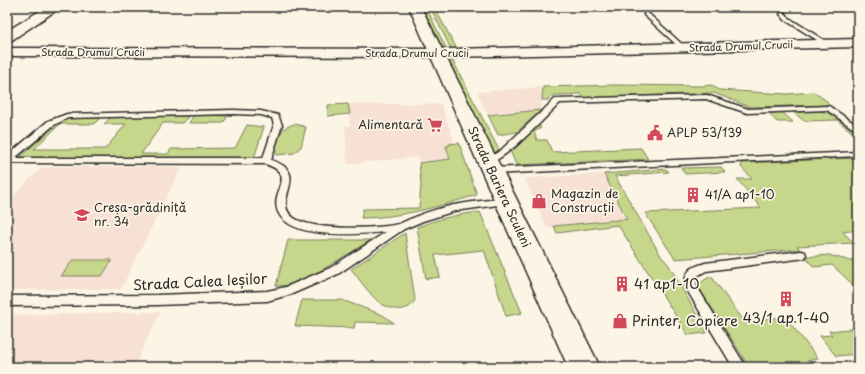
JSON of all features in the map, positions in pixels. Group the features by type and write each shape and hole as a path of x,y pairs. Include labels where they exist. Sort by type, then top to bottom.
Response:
{"main road":[{"path":"7,37 55,7"},
{"name":"Strada Bariera Sculeni","path":"415,7 584,367"}],"street":[{"name":"Strada Drumul Crucii","path":"7,52 451,53 858,43"}],"lane":[{"path":"646,14 683,48"},
{"name":"Strada Drumul Crucii","path":"783,14 787,19 826,44"},
{"path":"489,166 558,101 708,97 747,111 829,108 858,130"},
{"name":"Strada Calea Ieșilor","path":"7,160 51,123 67,116 233,112 261,113 275,116 278,125 266,161"},
{"path":"489,166 858,154"},
{"name":"Strada Calea Ieșilor","path":"7,160 266,161 277,163 284,169 286,176 281,204 282,212 289,219 298,224 327,230 348,231 401,227"},
{"name":"Strada Calea Ieșilor","path":"7,301 157,300 267,296 288,291 334,271 401,227 438,212 505,201"},
{"path":"740,367 690,285 692,274 706,266 801,255"}],"shaded area":[{"path":"543,87 541,110 488,115 477,92"},
{"path":"348,104 441,104 460,158 419,163 418,157 347,164 345,126 350,126"},
{"name":"Creșa-grădiniță nr. 34","path":"156,166 181,168 121,289 7,290 7,202 42,167"},
{"path":"604,174 627,219 547,228 525,178"},
{"path":"160,312 134,367 7,367 7,318 10,315"}],"green space":[{"path":"422,7 426,7 447,50 442,47"},
{"path":"430,7 434,7 457,49 451,49"},
{"path":"448,61 453,61 499,150 494,154"},
{"path":"712,85 719,90 787,94 814,92 828,102 827,105 750,107 714,93 584,98 581,94 555,95 548,100 542,100 543,87"},
{"path":"348,104 350,114 328,116 328,105"},
{"path":"541,110 517,132 498,135 488,115"},
{"path":"820,111 830,114 840,120 858,134 858,137 837,120 804,121 793,112"},
{"path":"782,112 793,122 777,122 771,116 771,113"},
{"path":"194,115 228,116 223,123 189,123"},
{"path":"112,116 189,116 182,123 163,123 141,154 168,154 171,149 235,148 247,125 264,127 254,158 24,159 21,156 58,123 68,119 79,117 101,117 94,124 60,124 34,149 105,149 126,124 104,124"},
{"path":"295,124 306,127 301,147 294,153 277,155 275,153 280,134 285,128"},
{"path":"539,125 541,128 534,132 537,140 547,140 552,152 641,148 648,159 516,165 511,153"},
{"path":"459,143 477,195 405,214 361,218 363,209 419,208 421,185 419,163 450,159 446,146 449,146 449,144"},
{"path":"858,158 858,230 843,232 854,243 797,246 800,249 675,259 645,213 761,208 737,179 752,179 741,167 742,163"},
{"path":"721,167 725,172 685,174 681,168"},
{"path":"666,169 669,172 615,176 661,256 669,265 707,333 688,335 618,225 557,233 554,226 627,219 604,174"},
{"path":"480,212 522,313 506,316 484,250 435,255 440,277 426,279 417,227 448,217"},
{"path":"405,233 415,300 408,307 403,309 394,309 376,300 351,269"},
{"path":"288,240 371,240 317,273 293,285 276,286"},
{"path":"829,255 858,263 858,293 849,281 832,265 814,267 805,257"},
{"path":"73,260 112,260 102,276 61,276"},
{"path":"711,276 744,321 785,317 818,358 793,364 763,368 748,365 699,288 700,283"},
{"path":"302,300 342,300 383,315 394,323 355,322 354,328 295,326"},
{"path":"858,328 858,354 836,356 820,336 832,335 829,331"}],"place":[{"name":"Alimentară","path":"435,125"},
{"name":"APLP 53/139","path":"655,133"},
{"name":"41/A ap1-10","path":"693,195"},
{"name":"Magazin de Construcții","path":"539,201"},
{"name":"Creșa-grădiniță nr. 34","path":"82,215"},
{"name":"41 ap1-10","path":"622,284"},
{"name":"43/1 ap.1-40","path":"786,299"},
{"name":"Printer, Copiere","path":"620,321"}]}
